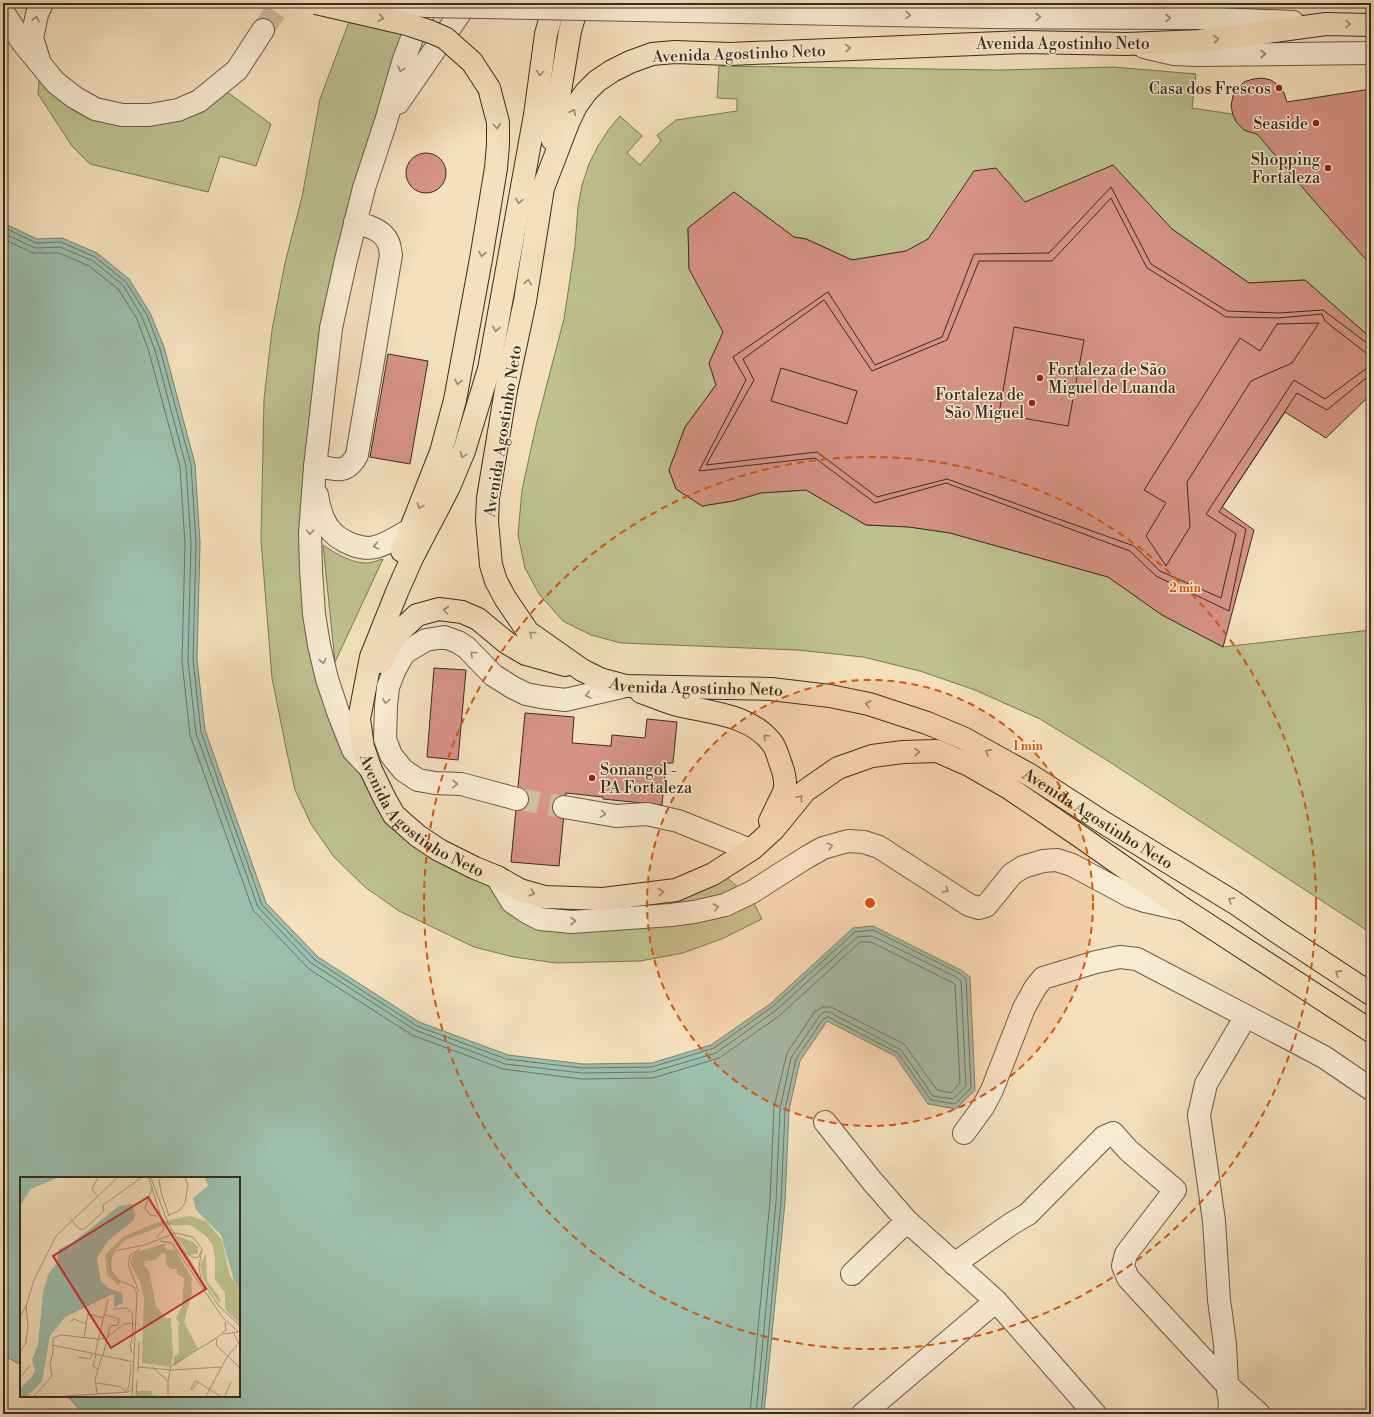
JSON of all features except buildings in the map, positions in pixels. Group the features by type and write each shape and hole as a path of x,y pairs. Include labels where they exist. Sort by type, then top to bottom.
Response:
{"main road":[{"path":"316,3 407,24 445,38 472,62 489,88 498,122 496,168 455,400 441,452 378,611 364,653 356,687 359,719"},
{"name":"Avenida Agostinho Neto","path":"555,3 546,34 535,115 489,369 475,419 449,487 412,558 371,657 359,719 363,747 370,768 394,815 418,836 439,850 497,877 520,890 545,898 603,900 676,890 713,874 751,849 774,829 805,791 838,768 872,756 903,752 937,751 969,765 1009,788 1184,910 1371,1031"},
{"path":"544,188 570,31 578,3"},
{"name":"Avenida Agostinho Neto","path":"1371,25 1326,24 1200,41 1127,44 1024,42 730,54 675,52 652,54 630,62 612,71 597,81 586,92 576,106 568,123 544,188 525,301 506,390 488,498 487,522 487,537 491,565 496,581 517,618 528,632 582,670 600,679 626,686 742,687 799,691 870,704 927,723 963,738 1030,775 1106,824 1235,903 1371,994"},
{"path":"359,719 382,659 392,642 401,630 416,615 439,609 462,612 478,620 506,643 526,654 582,670"},
{"path":"626,686 677,705 730,716 758,728 773,743 784,771 786,787 773,816 751,849"}],"street":[{"path":"40,63 32,38 37,14 42,3"},
{"path":"385,3 410,6 989,17 1194,18 1326,24"},
{"path":"370,768 353,750 327,680 319,645 314,606 310,533 315,465 331,328 355,222 404,59 428,3"},
{"path":"386,121 467,3"},
{"path":"3,12 23,43 55,82 74,97 95,109 122,115 149,115 178,110 199,101 237,70 263,30"},
{"path":"1127,44 1174,54 1197,55 1371,54"},
{"path":"315,465 336,470 346,468 353,463 357,455 391,255 389,242 382,233 355,222"},
{"path":"315,465 318,502 332,534 344,542 357,547 373,548 388,543 411,529"},
{"path":"517,799 462,784 435,783 418,780 403,770 391,755 386,739 386,706 388,687 395,669 404,653 426,640 444,637 458,642 467,648 493,675 512,687 526,694 540,697 565,700 626,686"},
{"path":"564,808 616,816 646,814 678,821 751,849"},
{"path":"497,877 512,902 525,912 540,919 572,922 671,915 694,912 725,905 752,892 823,848 848,841 864,842 879,847 969,904 979,908 986,906 1012,874 1023,867 1043,861 1057,860 1072,865 1130,896 1184,910"},
{"path":"964,1133 992,1090 1024,1008 1035,988 1043,978 1096,962 1120,957 1136,959 1324,1057 1371,1089"},
{"path":"1229,1414 1230,1402 1227,1385 1225,1344 1219,1300 1214,1220 1199,1114 1206,1084 1246,1016"},
{"path":"825,1122 872,1181 907,1221 996,1301 1095,1414"},
{"path":"954,1264 1010,1224 1028,1214 1104,1137 1112,1133 1128,1150 1175,1190"},
{"path":"1209,1183 1175,1190 1126,1254 1122,1266 1128,1278 1227,1385 1259,1414"},
{"path":"852,1274 907,1221"},
{"path":"863,1414 996,1301"}],"green space":[{"path":"356,3 410,3 364,188 315,467 327,680 405,826 497,877 603,899 719,871 752,899 762,919 724,938 683,953 640,961 556,963 514,957 474,947 399,911 365,887 334,857 311,824 295,790 272,678 261,540 264,399 272,330 285,263 302,197 320,99"},
{"path":"40,63 74,97 149,115 219,86 271,124 256,166 220,156 208,192 90,164 72,146 38,94"},
{"path":"719,66 1001,70 1113,67 1196,74 1192,108 1252,117 1371,217 1371,338 1305,280 1249,283 1172,229 1025,202 928,239 906,251 852,260 807,239 794,237 734,192 688,228 689,269 718,306 724,338 709,363 716,385 685,427 669,470 676,489 702,506 733,501 761,493 806,490 866,525 909,527 950,533 1108,577 1162,615 1223,647 1371,630 1371,933 1102,757 1040,719 975,690 920,671 863,657 797,650 621,643 591,635 563,621 539,594 525,568 518,535 522,490 536,426 564,319 575,246 578,207 582,185 589,164 598,146 620,116 642,136 627,153 640,165 661,141 657,135 676,120 737,111 737,99 717,98"},
{"path":"323,545 338,555 361,563 369,563 383,559 335,662"}],"water":[{"path":"3,223 37,239 62,238 97,253 129,279 150,313 164,347 195,464 200,543 197,660 205,730 266,903 318,957 419,1022 508,1055 583,1064 652,1063 711,1045 770,1004 853,928 873,926 961,970 970,977 975,1090 956,1109 928,1104 895,1056 827,1021 800,1061 789,1110 785,1202 764,1414 84,1414 68,1397 240,1397 240,1177 20,1177 20,1364 3,1355"}],"tunnel":[{"path":"263,30 281,3"},
{"path":"517,799 564,807"}],"place":[{"name":"Casa dos Frescos","path":"1279,88"},
{"name":"Seaside","path":"1316,123"},
{"name":"Shopping Fortaleza","path":"1328,168"},
{"name":"Fortaleza de São Miguel de Luanda","path":"1040,378"},
{"name":"Fortaleza de São Miguel","path":"1032,403"},
{"name":"Sonangol - PA Fortaleza","path":"592,778"}]}
